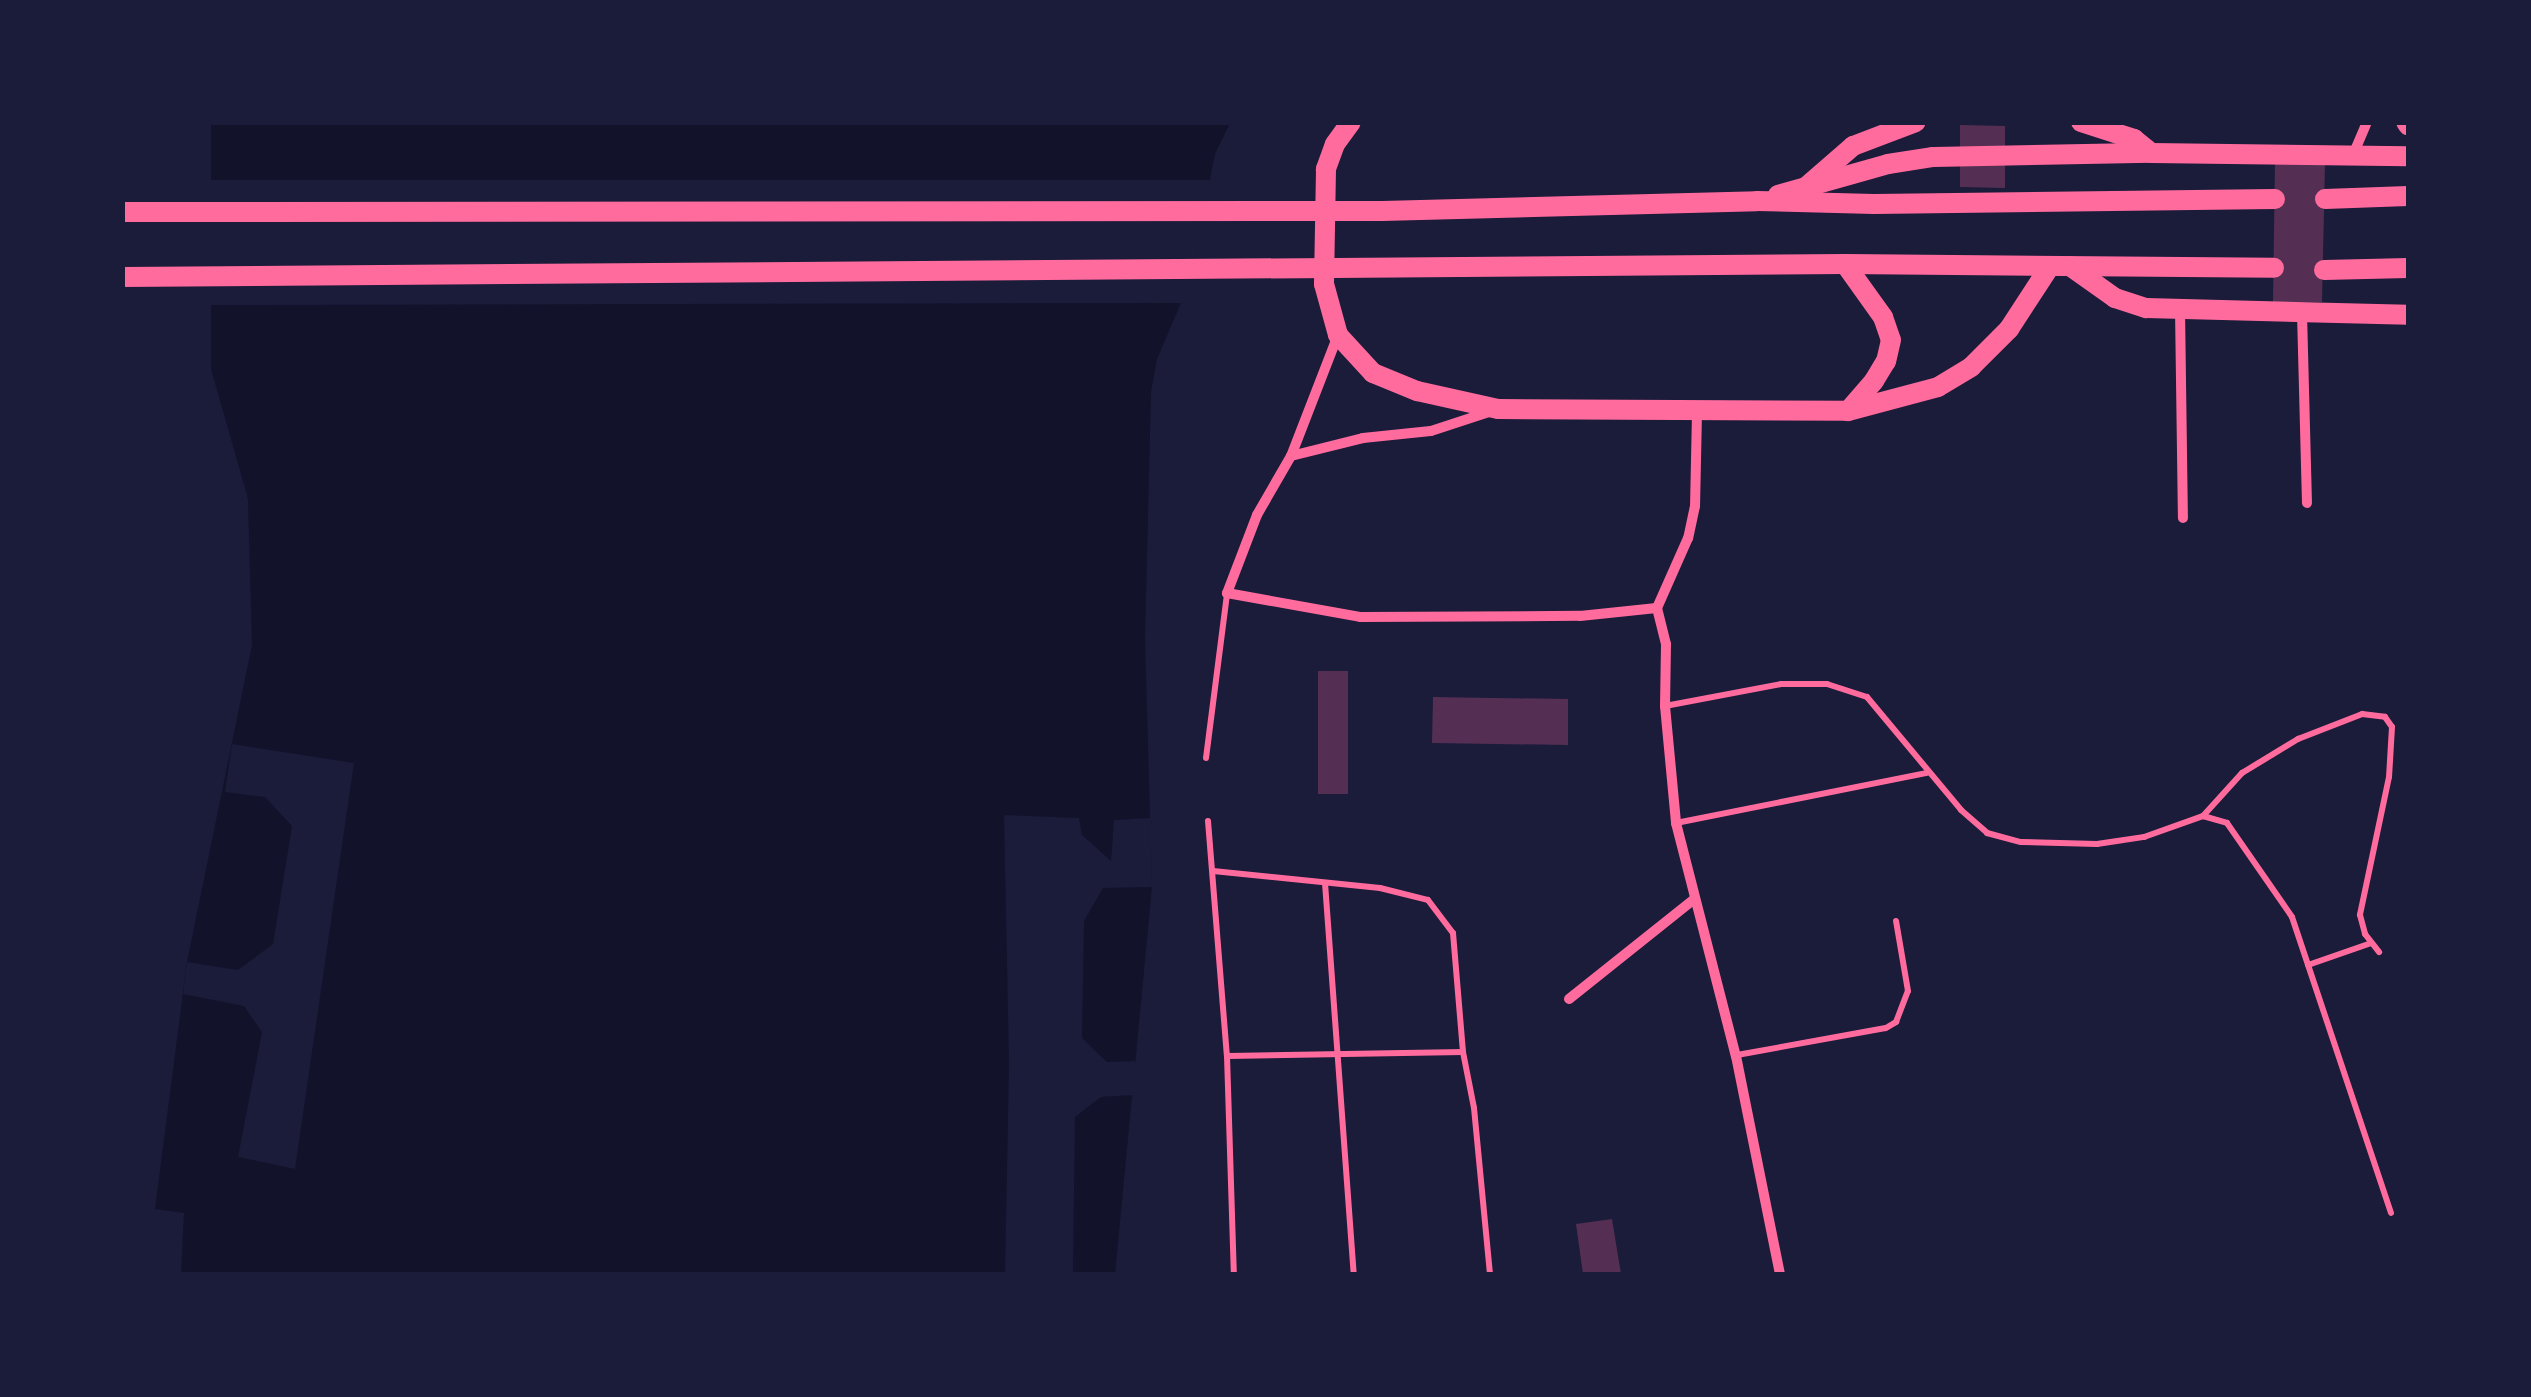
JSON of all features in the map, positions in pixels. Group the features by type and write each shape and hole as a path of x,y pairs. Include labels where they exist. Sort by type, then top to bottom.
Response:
{"highway":[{"path":"1350,122 1335,144 1326,168 1324,284 1338,335 1372,373 1417,391 1498,409 1848,411 1938,387 1971,367 2009,329 2060,266"},
{"path":"1806,188 1853,146 1916,122"},
{"path":"2081,122 2134,138 2152,153"},
{"path":"1757,201 1933,157 2152,153 2408,156"},
{"path":"2325,198 2408,196"},
{"path":"122,212 1382,211 1757,201 1874,204 2275,198"},
{"path":"1845,264 1882,317 1890,340 1874,381 1848,411"},
{"path":"122,277 1383,271 1845,264 2274,268"},
{"path":"2060,266 2130,304 2180,309 2408,314"},
{"path":"2324,270 2408,268"}],"street":[{"path":"2352,156 2368,122"},
{"path":"2180,309 2182,518"},
{"path":"2302,312 2307,503"},
{"path":"1338,335 1290,456 1257,515 1227,592 1360,617 1580,616 1657,608"},
{"path":"1290,456 1363,438 1432,431 1498,409"},
{"path":"1697,412 1695,506 1688,538 1657,608 1666,644 1665,706 1676,823 1736,1056 1780,1274"},
{"path":"1569,999 1693,900"}],"lane":[{"path":"1206,758 1227,592"},
{"path":"1665,706 1781,684 1827,684 1867,697 1926,773 1988,833 2020,842 2113,842 2144,837 2203,816 2242,773 2298,739 2362,714 2385,716 2392,727 2388,777 2360,915 2371,944 2379,952"},
{"path":"1676,823 1926,773"},
{"path":"2203,816 2227,823 2246,845 2292,917 2391,1213"},
{"path":"1208,821 1227,1056 1234,1274"},
{"path":"1213,872 1380,888 1428,900 1454,932 1463,1052 1474,1108 1490,1274"},
{"path":"1325,883 1354,1274"},
{"path":"1736,1056 1886,1028 1896,1022 1908,990 1896,921"},
{"path":"2308,965 2371,944"},
{"path":"1227,1056 1463,1052"}],"shaded area":[{"path":"211,123 1230,123 1215,154 1189,284 1157,359 1151,392 1145,639 1152,887 1115,1274 181,1274 184,1213 155,1209 187,962 252,645 248,499 211,369"}],"pier":[{"path":"206,180 1215,180 1187,303 206,305"},
{"path":"232,744 354,763 295,1169 238,1157 262,1032 244,1006 183,994 187,962 238,970 273,944 292,826 265,797 225,792"},
{"path":"1004,815 1079,818 1082,835 1111,861 1114,820 1151,818 1152,887 1103,888 1084,921 1082,1038 1107,1062 1135,1061 1135,1095 1101,1097 1075,1117 1073,1274 1005,1274 1009,1064"}],"building":[{"path":"1960,125 2005,126 2005,188 1960,187"},
{"path":"2275,161 2325,162 2322,302 2273,302"},
{"path":"1318,671 1348,671 1348,794 1318,794"},
{"path":"1433,697 1568,699 1568,745 1432,743"},
{"path":"1612,1219 1621,1274 1583,1274 1576,1224"}]}
